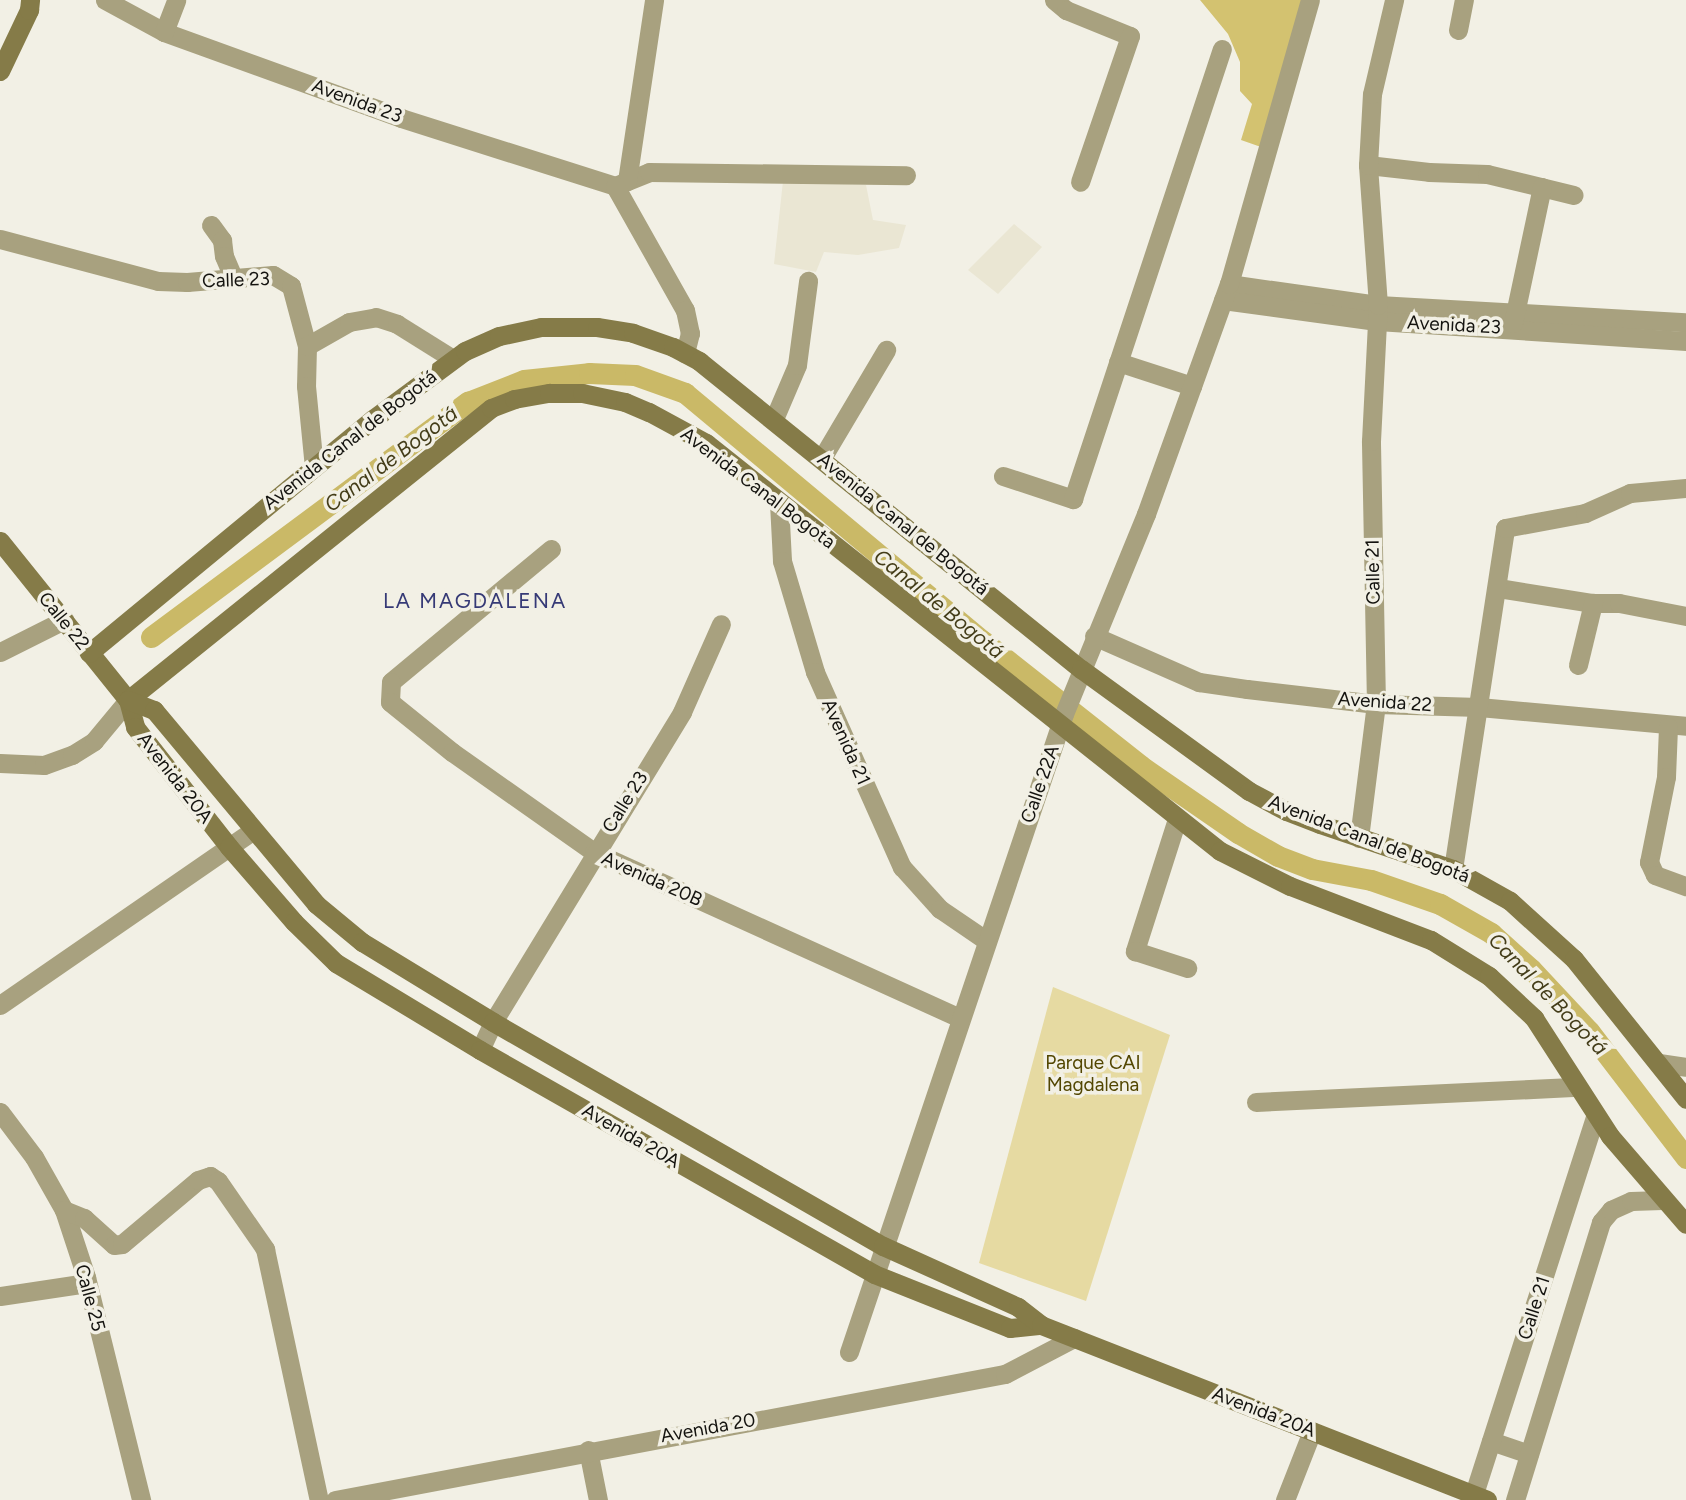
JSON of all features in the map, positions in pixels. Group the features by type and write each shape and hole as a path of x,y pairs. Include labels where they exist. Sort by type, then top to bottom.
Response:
{"main road":[{"path":"0,71 29,10 30,0"},
{"name":"Avenida Canal de Bogotá","path":"89,653 314,467 453,359 499,336 564,325 633,333 685,353 774,419 1079,674 1249,791 1286,811 1453,869 1500,894 1550,934 1686,1099"},
{"name":"Avenida Canal Bogota","path":"128,701 480,415 523,396 569,392 625,402 688,431 1062,719"},
{"name":"Calle 22","path":"0,541 128,701"},
{"name":"Avenida 20A","path":"128,701 154,710 316,904 362,942 493,1021 883,1246 1018,1307 1041,1325 1478,1498"},
{"name":"Avenida 20A","path":"128,701 135,727 229,847 293,922 336,963 480,1050 874,1274 1010,1328 1041,1325"},
{"path":"1062,719 1177,819 1242,864 1431,940 1470,961 1534,1018 1595,1116 1662,1200 1686,1224"}],"street":[{"name":"Avenida 23","path":"104,0 164,32 401,118 621,184"},
{"path":"164,32 176,0"},
{"path":"654,0 621,184 684,310 690,333 685,353"},
{"path":"1054,0 1066,10 1130,36 1080,182"},
{"name":"Calle 22A","path":"849,1352 1062,719 1146,514 1226,292 1310,0"},
{"name":"Calle 21","path":"1359,838 1376,704 1371,441 1378,313 1368,165 1372,94 1394,0"},
{"path":"1458,30 1464,0"},
{"path":"1003,476 1073,499 1222,49"},
{"path":"1368,165 1429,172 1487,174 1574,195"},
{"path":"621,184 649,172 905,175"},
{"path":"1514,320 1542,187"},
{"path":"211,225 222,240 224,256 234,279"},
{"name":"Calle 23","path":"0,239 158,281 273,275 290,286 307,346 306,386 314,467"},
{"path":"774,419 797,365 808,281"},
{"name":"Avenida 23","path":"1226,292 1378,313 1635,328 1686,322"},
{"path":"307,346 349,322 376,317 397,324 453,359"},
{"name":"Avenida 23","path":"1635,328 1686,341"},
{"path":"822,458 886,350"},
{"path":"1118,362 1192,386"},
{"path":"1453,869 1498,588 1505,528 1585,513 1630,493 1686,488"},
{"name":"Avenida 21","path":"779,503 782,561 815,672 902,867 940,909 986,941"},
{"name":"Avenida 20B","path":"551,549 391,682 390,702 452,752 594,852 960,1018"},
{"path":"1498,588 1593,603 1619,603 1686,616"},
{"path":"1578,665 1593,603"},
{"path":"0,653 64,620"},
{"name":"Calle 23","path":"480,1050 493,1021 594,852 682,712 721,624"},
{"name":"Avenida 22","path":"1094,636 1199,681 1376,704 1479,707 1677,727"},
{"path":"0,763 44,765 72,755 94,741 128,701"},
{"path":"1677,727 1648,862 1655,875 1686,886"},
{"path":"1177,819 1135,951 1187,968"},
{"path":"0,1005 254,830"},
{"path":"1659,1063 1686,1067"},
{"path":"1256,1102 1578,1087"},
{"name":"Calle 25","path":"0,1112 34,1157 64,1210 87,1283 141,1500"},
{"name":"Calle 21","path":"1478,1498 1491,1441 1595,1116"},
{"path":"64,1210 83,1218 114,1245 122,1244 198,1180 210,1176 218,1181 265,1249 319,1500"},
{"name":"Calle 21","path":"1516,1500 1601,1222 1611,1210 1631,1201 1662,1200"},
{"path":"0,1297 87,1283"},
{"name":"Avenida 20","path":"335,1500 588,1450 1005,1374 1074,1338"},
{"path":"1284,1500 1312,1431"},
{"path":"1491,1441 1529,1454"},
{"path":"588,1450 598,1500"}],"shaded area":[{"path":"1200,0 1303,0 1261,147 1241,140 1252,104 1240,91 1240,62 1228,34"},
{"path":"783,181 866,185 873,220 906,225 899,248 858,255 824,252 816,272 774,264"},
{"path":"1014,224 1042,247 998,294 968,270"}],"green space":[{"name":"Parque CAI Magdalena","path":"1053,987 1170,1035 1086,1301 979,1263"}],"waterway":[{"name":"Canal de Bogotá","path":"151,637 468,402 524,380 589,373 635,375 685,393 983,641 1141,766 1238,833 1278,856 1312,869 1371,880 1440,904 1491,933 1531,969 1589,1031 1686,1158"}],"district":[{"name":"LA MAGDALENA","path":"475,601"}]}
